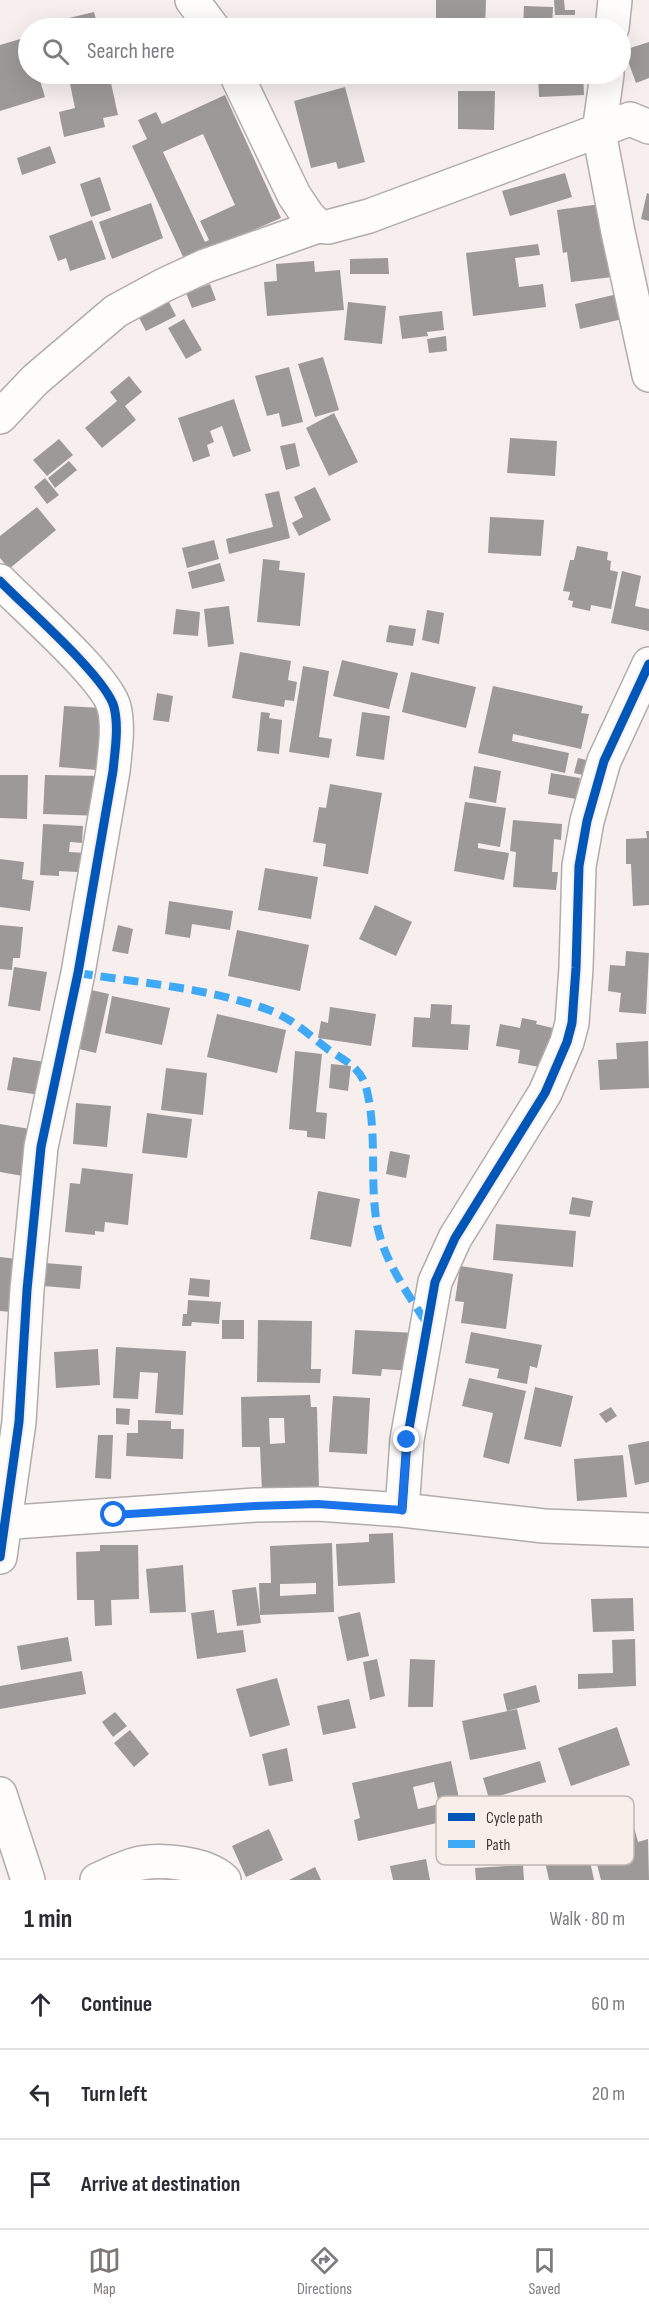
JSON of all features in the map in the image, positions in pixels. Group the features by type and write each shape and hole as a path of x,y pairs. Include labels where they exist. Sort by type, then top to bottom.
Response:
{"street":[{"path":"192,0 206,18"},
{"path":"613,18 615,0"},
{"path":"241,84 294,195 318,226"},
{"path":"606,84 599,132 649,375"},
{"path":"0,417 35,380 116,311 164,285 205,266 318,226 328,227 369,216 599,132 643,119"},
{"path":"0,581 92,672 108,691 114,707 116,738 113,771 78,973 41,1147 27,1290 19,1422 2,1523 0,1557"},
{"path":"402,1510 407,1440 435,1282 455,1238 545,1093 567,1042 572,1023 579,866 587,821 604,761 649,664"},
{"path":"2,1523 318,1504 402,1510 544,1526 649,1530"},
{"path":"0,1794 28,1880"},
{"path":"98,1880 135,1864 166,1862 199,1867 219,1875 224,1880"}],"building":[{"path":"436,0 486,0 485,18 436,18"},
{"path":"554,0 564,0 565,10 575,10 575,15 555,15"},
{"path":"524,6 553,7 552,18 523,18"},
{"path":"94,12 96,18 69,18"},
{"path":"18,40 18,84 41,84 45,97 0,111 0,45"},
{"path":"649,42 649,78 636,83 631,69 631,48"},
{"path":"70,84 111,84 118,115 103,118 105,127 64,137 59,112 75,108"},
{"path":"538,84 583,84 584,95 539,97"},
{"path":"345,87 365,162 338,169 336,162 311,168 294,101"},
{"path":"458,91 495,91 494,130 458,129"},
{"path":"225,95 281,218 251,231 255,239 185,261 132,146 147,139 138,120 156,112 162,124","holes":["203,134 235,205 200,221 209,240 205,242 163,152"]},
{"path":"50,146 56,163 22,175 17,158"},
{"path":"565,173 572,197 510,216 502,191"},
{"path":"100,177 111,210 91,217 80,184"},
{"path":"647,193 649,194 649,221 641,219"},
{"path":"151,203 163,238 112,259 99,222"},
{"path":"600,204 612,277 571,282 567,252 563,253 557,210"},
{"path":"92,220 106,259 70,271 66,258 58,261 49,236"},
{"path":"538,244 540,255 515,258 519,287 543,284 546,307 473,316 466,253"},
{"path":"388,258 389,274 350,274 350,259"},
{"path":"314,261 315,272 340,270 344,310 267,316 264,282 277,281 276,264"},
{"path":"210,284 216,300 192,308 186,293"},
{"path":"626,292 631,317 580,329 575,304"},
{"path":"168,300 176,316 146,331 138,316"},
{"path":"348,302 386,306 382,344 344,340"},
{"path":"442,311 444,330 427,332 428,336 402,339 399,316"},
{"path":"184,319 202,350 186,359 168,328"},
{"path":"446,336 447,351 429,353 427,339"},
{"path":"323,357 339,410 315,417 298,364"},
{"path":"289,367 303,422 282,427 279,413 267,416 255,376"},
{"path":"129,376 142,392 125,406 136,420 102,448 85,428 117,401 110,392"},
{"path":"234,399 251,451 233,457 222,426 210,431 214,442 207,445 210,456 193,462 178,418"},
{"path":"334,413 358,462 329,476 306,428"},
{"path":"510,438 557,441 555,476 507,473"},
{"path":"59,439 73,455 47,476 33,460"},
{"path":"295,443 300,466 286,470 280,446"},
{"path":"69,461 77,470 55,488 48,478"},
{"path":"45,478 59,495 47,504 34,487"},
{"path":"315,487 331,520 299,536 292,523 303,517 294,497"},
{"path":"279,491 290,538 229,554 226,539 273,527 265,494"},
{"path":"37,507 56,530 9,569 0,558 0,536"},
{"path":"490,517 544,520 541,556 488,553"},
{"path":"214,540 219,559 187,568 182,548"},
{"path":"577,546 608,552 607,560 611,561 610,570 618,572 611,609 591,605 590,611 572,607 573,601 568,600 570,592 563,591 570,560 574,560"},
{"path":"263,559 280,561 279,570 305,573 300,626 257,622"},
{"path":"220,563 225,581 192,589 188,572"},
{"path":"622,571 641,576 635,606 649,609 649,631 611,623"},
{"path":"229,606 234,644 208,647 204,609"},
{"path":"176,609 200,612 198,636 173,634"},
{"path":"427,610 444,613 439,644 422,640"},
{"path":"389,625 416,629 413,646 386,642"},
{"path":"240,652 291,661 288,680 297,682 294,701 285,700 284,707 232,698"},
{"path":"342,660 398,673 389,709 333,696"},
{"path":"303,666 329,671 319,737 332,739 329,758 289,752"},
{"path":"411,672 476,687 466,728 402,712"},
{"path":"493,686 583,706 581,713 589,714 581,749 513,734 512,741 569,753 565,773 478,753"},
{"path":"157,693 173,696 169,722 153,720"},
{"path":"64,706 101,708 97,770 59,767"},
{"path":"261,712 270,713 269,718 282,720 279,754 257,751"},
{"path":"362,712 390,716 384,760 356,756"},
{"path":"578,758 595,762 591,777 574,773"},
{"path":"474,766 501,771 496,803 469,798"},
{"path":"551,773 580,778 576,799 548,794"},
{"path":"0,775 28,775 27,819 0,818"},
{"path":"45,775 103,776 103,816 43,814"},
{"path":"330,784 382,793 368,874 323,866 326,844 313,842 319,807 326,808"},
{"path":"465,802 506,808 500,847 478,843 478,848 509,853 504,880 454,871"},
{"path":"513,820 562,824 561,840 554,839 552,872 558,872 556,890 513,887 516,852 510,851"},
{"path":"43,824 83,826 82,843 70,842 69,852 88,853 87,877 77,877 77,872 59,871 59,876 40,875"},
{"path":"646,831 649,831 649,905 633,906 631,864 626,864 626,839 647,838"},
{"path":"0,859 24,862 22,879 34,881 30,911 0,907"},
{"path":"265,868 318,877 311,919 258,910"},
{"path":"169,901 233,911 230,930 192,924 190,938 165,934"},
{"path":"375,905 412,922 396,956 359,939"},
{"path":"0,925 23,927 20,958 13,958 12,970 0,969"},
{"path":"118,925 133,929 128,954 112,951"},
{"path":"237,930 309,945 300,991 228,976"},
{"path":"626,951 649,953 646,1014 619,1012 621,993 608,991 610,965 625,966"},
{"path":"14,967 47,972 40,1011 8,1006"},
{"path":"87,989 109,994 96,1053 75,1048"},
{"path":"112,996 170,1008 162,1045 105,1033"},
{"path":"431,1004 452,1005 451,1024 470,1025 468,1050 412,1047 414,1017 430,1018"},
{"path":"330,1007 376,1014 371,1046 318,1038 321,1021 328,1023"},
{"path":"217,1014 286,1030 277,1073 207,1057"},
{"path":"522,1018 553,1028 545,1068 518,1063 520,1050 496,1046 500,1024 520,1028"},
{"path":"648,1041 649,1088 600,1090 598,1060 617,1059 616,1043"},
{"path":"295,1051 322,1054 316,1112 327,1113 325,1139 307,1137 307,1131 289,1129"},
{"path":"13,1057 45,1062 40,1095 7,1090"},
{"path":"331,1064 351,1066 348,1091 329,1088"},
{"path":"166,1068 207,1073 203,1115 161,1110"},
{"path":"76,1103 111,1106 107,1147 73,1144"},
{"path":"147,1113 192,1119 187,1158 142,1153"},
{"path":"0,1124 30,1129 23,1176 0,1172"},
{"path":"390,1151 410,1155 406,1178 386,1174"},
{"path":"82,1168 133,1174 128,1225 105,1222 104,1232 95,1231 95,1235 65,1232 70,1183 80,1184"},
{"path":"318,1191 360,1199 351,1247 310,1239"},
{"path":"572,1197 593,1201 590,1217 569,1214"},
{"path":"496,1224 576,1231 573,1267 493,1260"},
{"path":"0,1257 17,1259 12,1312 0,1311"},
{"path":"45,1263 82,1266 80,1289 43,1286"},
{"path":"460,1266 513,1274 506,1329 461,1323 464,1302 455,1301"},
{"path":"190,1278 210,1280 209,1297 188,1295"},
{"path":"188,1300 221,1302 219,1324 192,1322 191,1326 182,1326 183,1314 187,1314"},
{"path":"222,1320 244,1320 244,1339 222,1339"},
{"path":"258,1320 312,1321 311,1369 321,1369 320,1383 257,1382"},
{"path":"355,1330 416,1333 413,1371 382,1369 381,1376 352,1374"},
{"path":"471,1332 542,1345 537,1368 530,1366 527,1384 497,1378 499,1369 465,1363"},
{"path":"116,1347 186,1351 183,1415 155,1413 158,1373 140,1372 138,1399 113,1398"},
{"path":"98,1349 100,1385 56,1388 54,1352"},
{"path":"469,1378 526,1391 509,1464 483,1457 493,1413 462,1406"},
{"path":"535,1387 573,1396 561,1447 524,1439"},
{"path":"310,1395 311,1407 317,1407 319,1489 262,1491 260,1447 242,1447 241,1397","holes":["269,1418 284,1418 285,1443 270,1444"]},
{"path":"333,1396 370,1398 367,1454 329,1452"},
{"path":"611,1407 617,1416 606,1423 599,1414"},
{"path":"116,1408 130,1409 129,1425 116,1424"},
{"path":"138,1420 171,1421 171,1429 184,1429 183,1459 126,1456 127,1433 138,1433"},
{"path":"98,1435 113,1435 111,1479 95,1478"},
{"path":"649,1441 649,1482 635,1485 628,1445"},
{"path":"623,1455 627,1497 577,1501 574,1459"},
{"path":"393,1533 395,1583 338,1586 336,1544 369,1542 369,1534"},
{"path":"332,1543 334,1612 260,1615 259,1583 271,1583 270,1546","holes":["316,1583 316,1594 280,1596 280,1584"]},
{"path":"100,1545 138,1545 139,1599 111,1600 112,1625 95,1626 94,1600 77,1600 76,1552 100,1551"},
{"path":"183,1565 186,1612 150,1613 146,1569"},
{"path":"256,1587 261,1623 237,1626 232,1590"},
{"path":"633,1598 634,1631 593,1632 591,1599"},
{"path":"214,1610 217,1633 243,1630 246,1652 197,1659 191,1613"},
{"path":"360,1612 369,1656 347,1661 338,1617"},
{"path":"68,1637 72,1661 21,1670 17,1646"},
{"path":"635,1639 636,1686 578,1689 578,1674 613,1673 612,1640"},
{"path":"377,1659 385,1696 370,1700 363,1662"},
{"path":"410,1659 435,1660 433,1707 408,1707"},
{"path":"82,1671 86,1694 0,1709 0,1686"},
{"path":"277,1678 290,1725 250,1737 236,1689"},
{"path":"536,1685 540,1702 507,1711 503,1694"},
{"path":"349,1699 356,1728 323,1735 317,1706"},
{"path":"517,1709 526,1749 470,1760 462,1721"},
{"path":"115,1712 127,1726 113,1737 102,1722"},
{"path":"617,1727 630,1765 571,1786 558,1748"},
{"path":"130,1730 149,1754 134,1767 114,1743"},
{"path":"287,1748 293,1781 269,1786 262,1754"},
{"path":"451,1761 458,1796 437,1796 434,1782 413,1787 418,1809 436,1805 436,1823 358,1841 354,1820 360,1818 352,1783"},
{"path":"540,1761 546,1782 499,1796 488,1796 483,1778"},
{"path":"634,1827 638,1842 648,1839 649,1880 601,1880 597,1865 634,1865"},
{"path":"269,1829 283,1860 246,1877 232,1846"},
{"path":"426,1859 430,1880 393,1880 390,1866"},
{"path":"523,1865 524,1880 476,1880 475,1868"},
{"path":"546,1865 591,1865 594,1880 549,1880"},
{"path":"315,1867 321,1880 289,1880"}],"marked path":[{"path":"78,973 199,991 269,1010 293,1023 358,1071 365,1083 370,1107 374,1202 383,1247 403,1287 427,1324"}],"cycle path":[{"path":"0,581 63,642 96,678 114,707 116,731 113,771 78,973 41,1147 27,1290 19,1422 0,1557"},
{"path":"402,1510 407,1440 435,1282 455,1238 545,1093 567,1042 572,1023 576,968 579,866 587,821 604,761 649,664"}],"route":[{"path":"114,1515 318,1504 402,1510 407,1440"}]}
